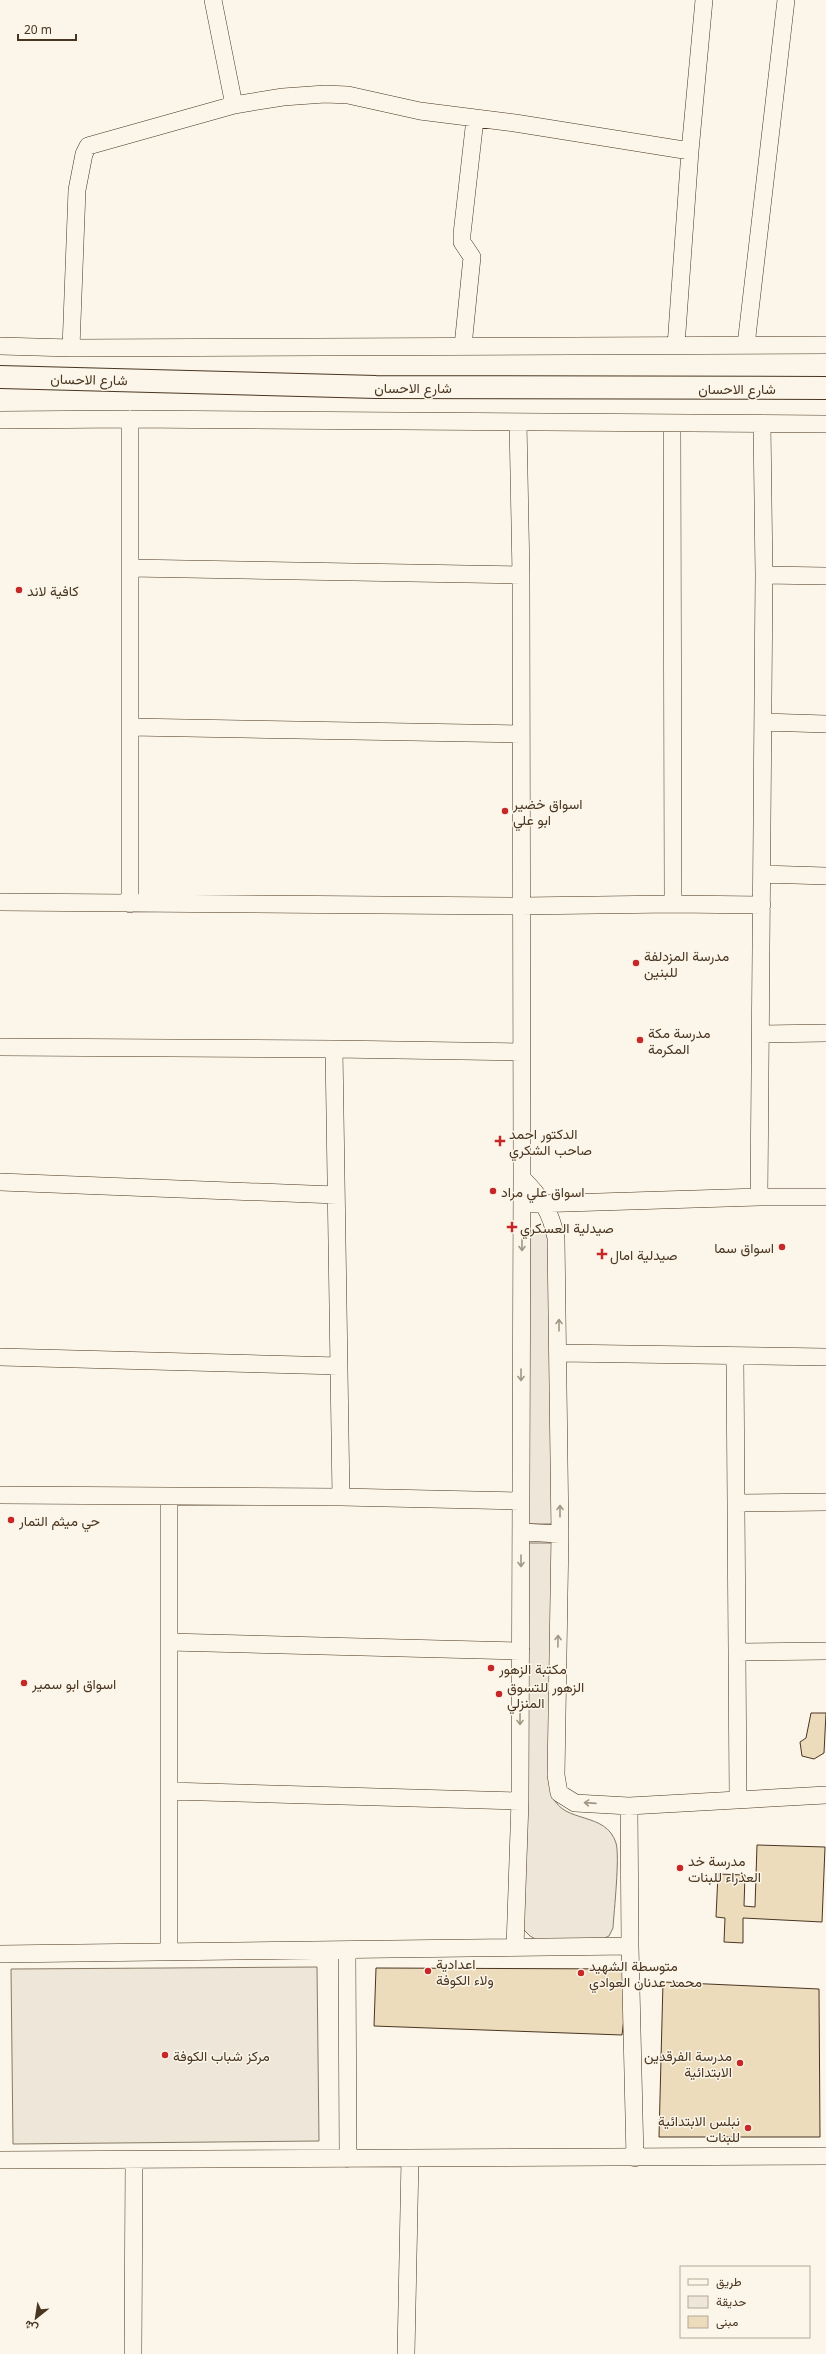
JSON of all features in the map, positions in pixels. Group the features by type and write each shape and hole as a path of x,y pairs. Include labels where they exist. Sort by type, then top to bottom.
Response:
{"street":[{"path":"213,0 234,106"},
{"path":"676,346 690,151 704,0"},
{"path":"746,345 786,0"},
{"path":"71,348 77,190 84,154 88,146 234,106 283,97 325,94 348,95 420,111 515,123 690,151"},
{"path":"463,346 472,257 462,242 462,234 475,119"},
{"path":"0,346 71,348 826,345"},
{"name":"شارع الاحسان","path":"0,377 376,387 826,388"},
{"path":"0,420 130,419 826,424"},
{"path":"130,419 130,904"},
{"path":"515,1947 520,1800 522,1204 520,906 521,574 518,422"},
{"path":"672,423 673,904"},
{"path":"759,1197 762,1034 764,722 762,424"},
{"path":"130,568 521,574"},
{"path":"764,575 826,576"},
{"path":"764,722 826,724"},
{"path":"130,727 521,734"},
{"path":"762,874 826,876"},
{"path":"0,902 520,906 673,904 762,905"},
{"path":"762,1034 826,1033"},
{"path":"0,1047 334,1049 521,1052"},
{"path":"334,1049 341,1497"},
{"path":"522,1178 544,1204 552,1218 556,1238 559,1353 560,1534 557,1784 559,1793 563,1797 575,1803 629,1806 826,1795"},
{"path":"0,1182 336,1195"},
{"path":"522,1204 759,1197 826,1198"},
{"path":"559,1353 826,1357"},
{"path":"735,1356 738,1799"},
{"path":"0,1357 339,1366"},
{"path":"0,1495 341,1497 520,1501"},
{"path":"169,1497 169,1952"},
{"path":"737,1503 826,1502"},
{"path":"521,1532 560,1534"},
{"path":"169,1642 521,1651"},
{"path":"737,1652 826,1651"},
{"path":"169,1790 520,1800"},
{"path":"629,1806 630,1946 635,2158"},
{"path":"0,1954 630,1946"},
{"path":"347,1950 348,2159"},
{"path":"0,2160 826,2156"},
{"path":"406,2354 410,2159"},
{"path":"133,2354 134,2160"}],"green space":[{"path":"526,1233 550,1233 553,1524 528,1524"},
{"path":"527,1543 554,1543 553,1797 558,1805 566,1811 603,1826 611,1833 616,1843 617,1871 613,1928 609,1936 600,1940 537,1940 523,1929"},
{"name":"مركز شباب الكوفة","path":"317,1967 319,2141 13,2144 11,1969"}],"building":[{"path":"811,1713 826,1713 824,1753 814,1759 802,1756 800,1742 806,1738"},
{"path":"757,1845 825,1847 822,1922 743,1918 743,1943 724,1942 725,1918 716,1917 718,1874 745,1875 744,1906 755,1907"},
{"path":"376,1968 630,1969 622,2035 374,2026"},
{"name":"مدرسة الفرقدين الابتدائية","path":"663,1982 819,1989 820,2137 659,2137"}],"place":[{"name":"كافية لاند","path":"19,590"},
{"name":"اسواق خضير ابو علي","path":"505,811"},
{"name":"مدرسة المزدلفة للبنين","path":"636,963"},
{"name":"مدرسة مكة المكرمة","path":"640,1040"},
{"name":"الدكتور احمد صاحب الشكري","path":"500,1141"},
{"name":"اسواق علي مراد","path":"493,1191"},
{"name":"صيدلية العسكري","path":"512,1227"},
{"name":"اسواق سما","path":"782,1247"},
{"name":"صيدلية امال","path":"602,1254"},
{"name":"حي ميثم التمار","path":"11,1520"},
{"name":"مكتبة الزهور","path":"491,1668"},
{"name":"اسواق ابو سمير","path":"24,1683"},
{"name":"الزهور للتسوق المنزلي","path":"499,1694"},
{"name":"مدرسة خد العذراء للبنات","path":"680,1868"},
{"name":"اعدادية ولاء الكوفة","path":"428,1971"},
{"name":"متوسطة الشهيد محمد عدنان العوادي","path":"581,1973"},
{"name":"مركز شباب الكوفة","path":"165,2055"},
{"name":"مدرسة الفرقدين الابتدائية","path":"740,2063"},
{"name":"نبلس الابتدائية للبنات","path":"748,2128"}]}
